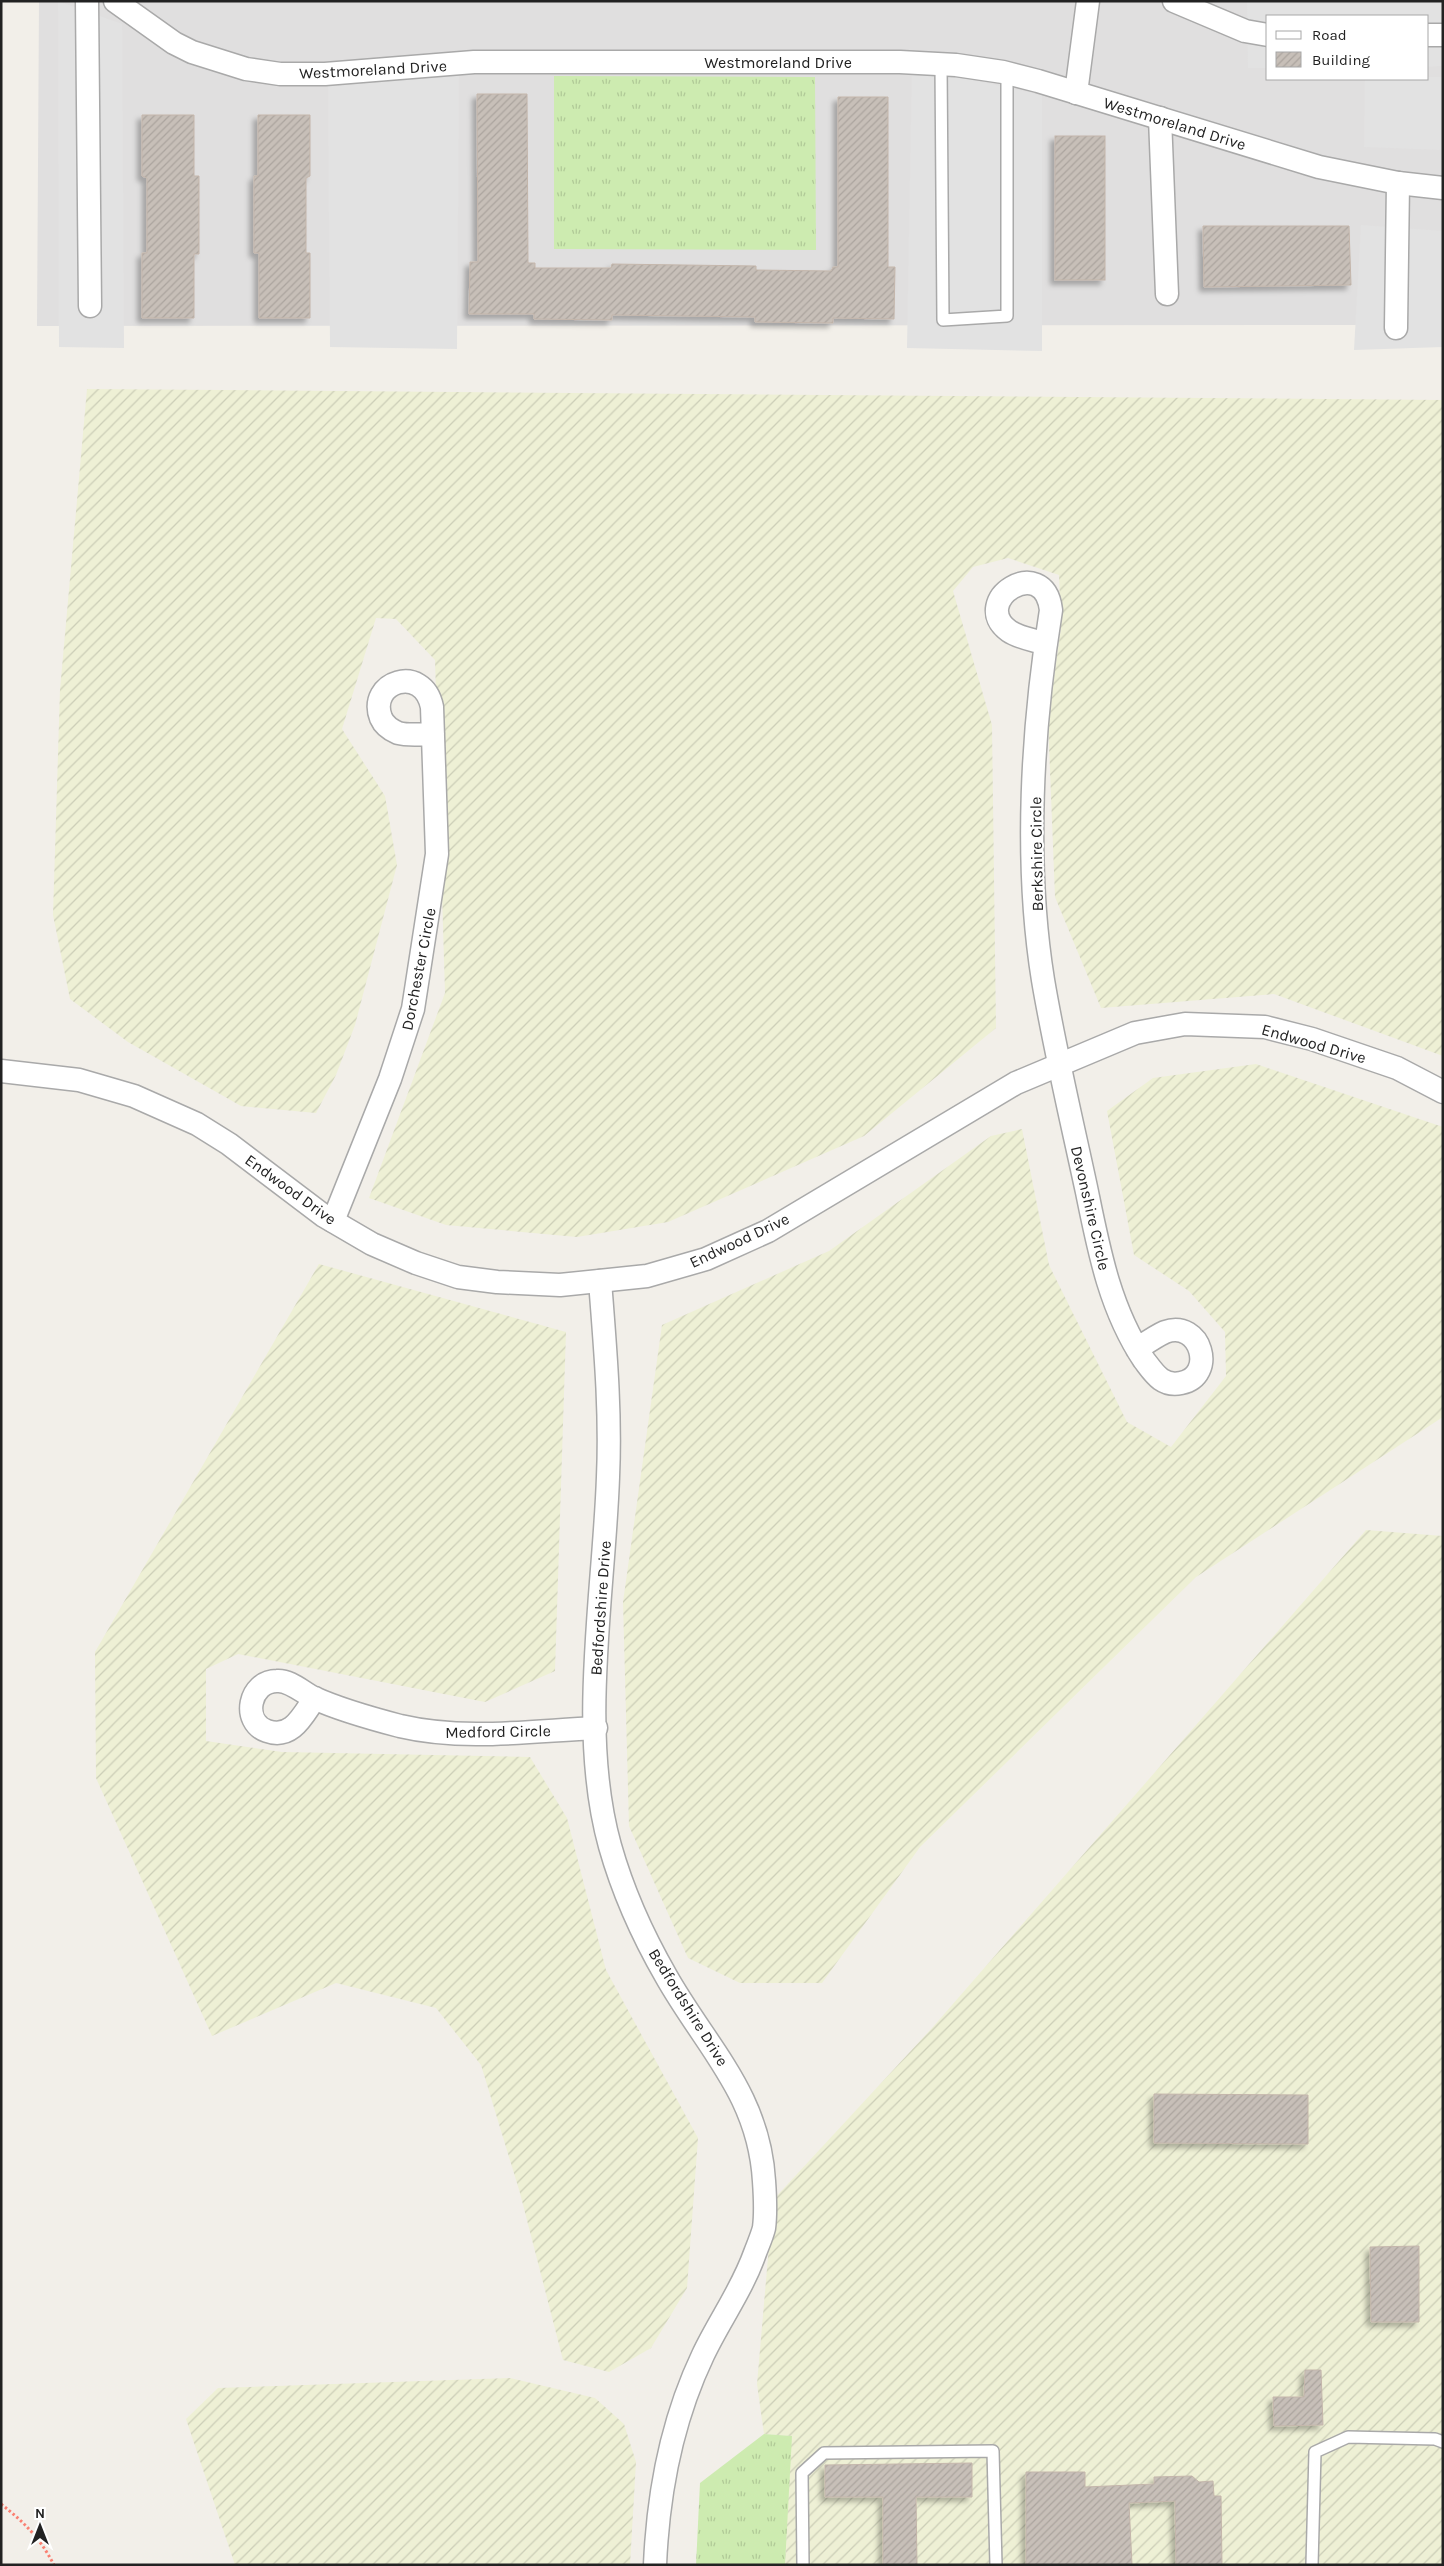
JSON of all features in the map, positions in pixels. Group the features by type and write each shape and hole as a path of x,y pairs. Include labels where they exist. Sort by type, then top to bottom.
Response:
{"street":[{"path":"87,1 90,306"},
{"name":"Westmoreland Drive","path":"115,1 174,43 192,52 246,70 280,74 325,74 474,62 900,62 941,64 1007,73 1319,167 1398,183 1443,188"},
{"path":"1076,93 1088,1"},
{"path":"1174,1 1245,31 1266,35"},
{"path":"1429,35 1443,35"},
{"path":"1160,118 1167,294"},
{"path":"1396,328 1398,183"},
{"name":"Berkshire Circle","path":"1046,644 1036,725 1033,871 1043,978 1060,1063"},
{"name":"Dorchester Circle","path":"333,1220 390,1079 413,1010 437,854 433,734"},
{"name":"Endwood Drive","path":"1,1071 79,1080 134,1096 197,1124 229,1144 324,1216 372,1244 458,1277 497,1282 560,1285 647,1276 706,1259 768,1231 1016,1083 1135,1032 1184,1024 1265,1027 1312,1039 1397,1068 1443,1092"},
{"name":"Devonshire Circle","path":"1060,1063 1101,1263 1118,1312 1137,1349"},
{"name":"Bedfordshire Drive","path":"600,1281 609,1410 608,1477 595,1676 597,1778 610,1845 632,1909 667,1977 737,2084 758,2136 764,2179 764,2229 746,2278 703,2356 687,2395 668,2459 658,2513 655,2565"},
{"name":"Medford Circle","path":"315,1698 399,1726 446,1734 596,1728"}],"lane":[{"path":"941,64 943,320 1007,316 1007,73"},
{"path":"1312,2565 1315,2452 1348,2436 1436,2439 1443,2442"},
{"path":"803,2565 802,2472 824,2453 993,2451 996,2565"}],"path":[{"path":"1,2504 23,2522 43,2544 54,2565"}],"shaded area":[{"path":"39,1 1443,1 1443,325 37,326"},
{"path":"58,1 122,24 124,348 59,347"},
{"path":"1247,1 1443,1 1443,66 1429,67 1429,15 1266,15 1266,68 1248,68"},
{"path":"912,67 1042,95 1042,351 907,348"},
{"path":"459,75 457,349 330,347 328,85"},
{"path":"1429,77 1443,77 1443,150 1364,147 1365,80 1429,80"},
{"path":"1361,225 1443,231 1443,347 1354,350"}],"green space":[{"path":"554,76 815,77 816,250 554,249"},
{"path":"87,389 1443,400 1443,1056 1274,994 1101,1008 1055,897 1048,719 1061,628 1059,575 1008,558 973,567 953,591 992,725 996,1028 864,1136 668,1222 577,1237 446,1225 369,1198 445,993 435,660 396,619 376,618 342,729 385,796 397,865 355,1025 336,1075 316,1113 241,1106 128,1042 70,999 53,915 60,690"},
{"path":"1256,1064 1443,1127 1443,1417 1196,1577 920,1847 822,1983 740,1983 688,1958 629,1826 623,1602 662,1325 829,1251 991,1136 1022,1129 1049,1265 1127,1422 1171,1447 1226,1376 1225,1332 1189,1291 1134,1255 1107,1111 1153,1078"},
{"path":"319,1264 566,1332 555,1671 485,1702 238,1654 206,1669 206,1741 282,1752 530,1757 567,1818 606,1970 698,2138 687,2288 651,2348 609,2372 563,2360 520,2193 481,2065 436,2008 336,1983 212,2036 96,1778 95,1652"},
{"path":"1366,1530 1443,1536 1443,2565 785,2565 791,2436 764,2434 757,2384 773,2200 932,2028"},
{"path":"510,2378 595,2398 624,2424 636,2462 630,2565 235,2565 186,2419 218,2388"},
{"path":"764,2434 792,2436 785,2565 696,2565 700,2483"}],"building":[{"path":"477,94 527,94 528,263 535,263 535,268 611,268 612,264 756,266 756,270 831,271 833,267 838,267 838,97 888,97 888,267 895,267 894,319 833,318 833,323 755,322 755,317 612,315 612,320 534,319 534,314 469,314 470,262 478,262"},
{"path":"142,115 194,115 194,176 199,176 199,254 194,254 194,318 142,318 142,253 147,253 147,178 142,176"},
{"path":"258,115 310,115 310,176 306,178 306,253 310,253 310,318 259,318 259,253 254,253 254,176 258,176"},
{"path":"1055,136 1105,136 1105,280 1055,280"},
{"path":"1203,226 1349,226 1351,285 1204,287"},
{"path":"1154,2094 1308,2095 1308,2144 1154,2143"},
{"path":"1419,2246 1419,2322 1371,2322 1370,2247"},
{"path":"1305,2370 1321,2370 1323,2425 1274,2426 1273,2397 1304,2397"},
{"path":"972,2463 972,2497 916,2497 917,2565 883,2565 883,2497 825,2497 825,2465"},
{"path":"1026,2472 1085,2472 1085,2487 1154,2484 1154,2477 1192,2476 1199,2482 1213,2481 1214,2496 1221,2496 1222,2565 1176,2565 1175,2501 1129,2503 1132,2565 1026,2565"}]}
